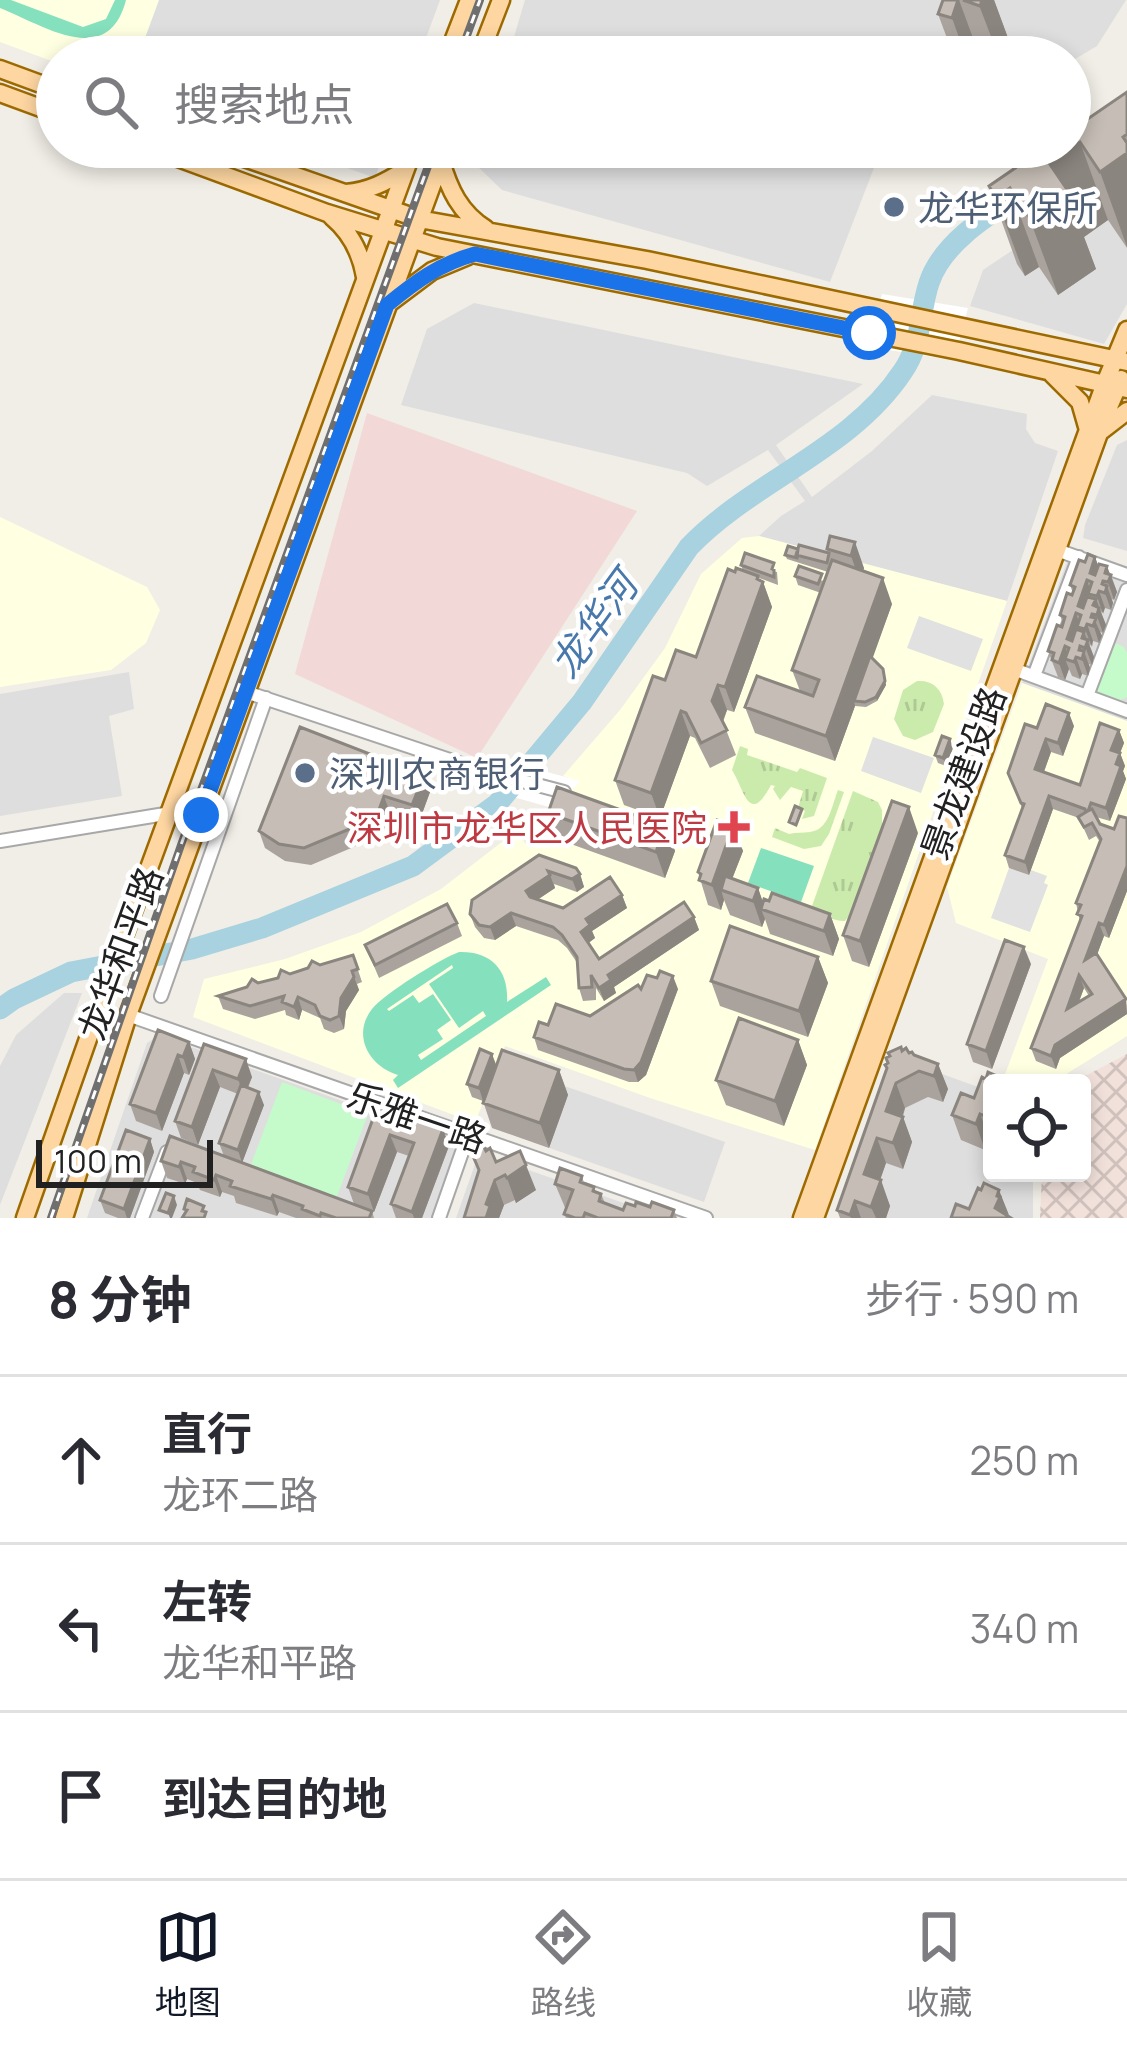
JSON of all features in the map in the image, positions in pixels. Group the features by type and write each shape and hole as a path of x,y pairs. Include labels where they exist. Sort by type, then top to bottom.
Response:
{"main road":[{"path":"455,36 469,0"},
{"path":"487,36 501,0"},
{"path":"0,69 36,82"},
{"path":"0,93 36,106"},
{"path":"205,168 411,240 1117,386"},
{"path":"270,168 418,219 647,260 1123,363"},
{"name":"龙华和平路","path":"64,1218 128,1015 438,168"},
{"path":"447,168 456,200 492,233"},
{"path":"338,193 366,190 405,169"},
{"name":"龙华和平路","path":"25,1218 405,169"},
{"path":"327,213 356,248 365,278"},
{"path":"387,305 432,271 475,254"},
{"name":"景龙建设路","path":"802,1218 1094,431 1117,386 1127,330"},
{"path":"1047,369 1080,402 1094,431 1127,412"},
{"name":"景龙建设路","path":"815,1218 1057,550 1094,431"}],"street":[{"path":"1057,550 1127,575"},
{"path":"1034,676 1079,557"},
{"path":"1087,696 1127,590"},
{"path":"1014,669 1127,711"},
{"path":"246,692 480,770 558,790"},
{"path":"161,996 266,698"},
{"path":"0,841 171,814 201,815"},
{"name":"乐雅一路","path":"128,1015 706,1218"},
{"path":"439,1218 468,1135"},
{"path":"142,1218 169,1144"}],"shaded area":[{"path":"0,0 159,0 146,36 36,36 36,55 0,42"},
{"path":"158,0 440,0 427,36 144,36"},
{"path":"525,0 1126,0 1091,50 1091,36 514,36"},
{"path":"347,168 379,168 375,178"},
{"path":"479,168 874,168 830,282 502,190"},
{"path":"1127,173 1127,304 1104,344 970,306 983,270"},
{"path":"474,303 863,384 776,445 812,497 872,451 932,395 1027,414 1026,429 1035,443 1058,451 1007,601 759,536 805,501 768,450 707,486 687,473 401,405 427,329"},
{"path":"367,413 637,511 477,758 295,674"},
{"path":"1127,440 1127,551 1083,538 1117,445"},
{"path":"0,517 147,587 160,610 146,643 111,670 0,687"},
{"name":"深圳市龙华区人民医院","path":"759,536 1007,601 815,1150 505,1046 475,1123 193,1017 204,979 285,959 361,932 441,889 515,832 526,844 579,782 563,776 665,648 701,574 742,538"},
{"path":"1071,551 1127,571 1127,721 1022,683"},
{"path":"919,616 983,639 971,671 907,648"},
{"path":"129,672 134,709 109,716 122,796 0,816 0,694"},
{"path":"1022,683 1127,721 1127,1036 1066,1074 1005,1074 1048,959 956,923 947,887"},
{"path":"873,737 934,758 921,793 861,771"},
{"path":"1009,868 1047,876 1030,932 991,918"},
{"path":"64,993 82,993 0,1205 0,1066 16,1035"},
{"path":"163,1037 446,1138 455,1156 431,1218 87,1218 147,1043"},
{"path":"1127,1054 1127,1218 1040,1218 1042,1182 1091,1182 1089,1074"},
{"path":"895,1057 983,1089 983,1182 1033,1182 1033,1218 840,1218"},
{"path":"513,1068 725,1142 704,1202 492,1128"},
{"path":"479,1153 667,1218 456,1218"}],"green space":[{"path":"0,0 11,0 83,27 106,19 115,0 126,0 117,21 96,36 69,36 0,8"},
{"path":"1115,643 1127,653 1127,697 1116,702 1093,693 1107,649"},
{"path":"917,681 935,686 944,704 933,732 915,740 903,736 894,719 903,690"},
{"path":"740,746 748,749 747,755 827,778 814,816 802,819 805,811 798,808 803,791 791,787 780,800 771,785 757,803 748,801 732,770"},
{"path":"838,790 844,792 821,846 804,849 772,837 775,828 789,834 822,827"},
{"path":"853,791 878,802 882,826 849,916 841,921 812,906"},
{"path":"761,848 814,866 801,902 748,883"},
{"path":"459,952 481,955 496,965 505,981 507,1002 546,977 551,985 398,1088 393,1080 398,1075 379,1065 367,1049 366,1019 388,995","holes":["453,968 429,984 459,1028 483,1011 486,1016 421,1060 418,1055 443,1039 437,1030 451,1020 433,994 419,1003 413,995 387,1009"]},
{"path":"282,1082 368,1114 336,1199 250,1167"}],"pier":[{"path":"882,294 968,308 954,360 869,347"},
{"path":"493,757 580,781 556,809 467,784"}],"building":[{"path":"943,0 958,0 952,18 938,14"},
{"path":"1127,92 1127,134 1123,137 1127,153 1100,172 1091,158 1091,117"},
{"path":"1015,168 1052,168 1068,191 1029,217 1010,188 996,198 989,186"},
{"path":"830,536 855,542 851,556 827,549"},
{"path":"799,545 829,553 827,563 796,555"},
{"path":"788,546 798,549 797,558 785,555"},
{"path":"745,553 774,563 774,577 741,565"},
{"path":"1088,554 1095,557 1090,573 1095,575 1099,564 1107,566 1105,573 1111,575 1102,584 1107,586 1105,593 1099,591 1097,596 1088,594 1092,582 1087,580 1078,606 1083,608 1087,597 1096,599 1093,605 1099,608 1091,617 1096,618 1093,626 1077,627 1081,615 1076,613 1067,639 1072,641 1076,629 1084,632 1082,638 1088,640 1085,648 1080,646 1082,659 1065,659 1069,648 1065,646 1059,663 1048,651 1057,625 1062,627 1065,617 1060,615 1067,593 1072,595 1075,587 1070,585 1079,560 1085,562"},
{"path":"832,560 883,578 826,736 745,707 757,676 813,696 819,680 792,670"},
{"path":"799,566 822,574 818,584 795,576"},
{"path":"736,568 763,582 725,687 718,685 712,701 727,730 701,743 681,711 651,793 615,780 653,676 665,680 676,650 696,657 728,569 735,572"},
{"path":"870,656 883,669 885,681 876,697 854,701"},
{"path":"1046,704 1069,713 1058,743 1046,739 1035,769 1080,785 1100,723 1119,730 1111,750 1120,753 1116,764 1121,766 1106,808 1091,803 1088,811 1092,809 1100,824 1114,829 1119,816 1127,818 1127,866 1085,960 1096,953 1126,999 1055,1045 1051,1056 1031,1048 1082,916 1077,914 1081,905 1076,903 1101,839 1092,823 1084,827 1078,817 1085,809 1049,796 1025,862 1005,855 1024,804 1008,773 1025,724 1037,728","holes":["1079,975 1092,994 1067,1009"]},
{"path":"300,727 424,775 412,805 384,796 376,818 304,848 279,844 259,831"},
{"path":"942,736 950,739 943,758 935,755"},
{"path":"557,787 665,826 656,852 548,813"},
{"path":"892,801 909,807 860,941 843,935"},
{"path":"795,806 802,809 796,825 789,822"},
{"path":"717,820 733,826 712,885 699,880 698,872"},
{"path":"539,855 576,868 580,874 572,879 548,871 550,875 526,891 530,897 563,908 610,877 622,895 586,919 590,925 581,932 599,959 684,902 694,917 608,975 611,980 599,988 591,975 592,987 579,988 577,957 553,927 511,913 490,927 479,925 470,914 472,900"},
{"path":"725,876 758,888 753,901 721,890"},
{"path":"772,893 830,914 824,931 761,909"},
{"path":"447,904 457,923 375,965 365,945"},
{"path":"730,926 818,957 799,1011 711,981"},
{"path":"1005,940 1024,947 986,1051 967,1044"},
{"path":"353,955 358,969 352,971 354,977 341,998 339,1016 330,1020 298,997 294,1007 282,1002 284,996 250,1006 218,996 247,987 252,979 258,983 278,978 281,970 290,974 308,968 312,961 320,965"},
{"path":"660,971 673,976 634,1070 534,1037 539,1022 548,1025 556,1004 590,1016 638,985 641,989 647,975 657,978"},
{"path":"739,1018 798,1040 775,1101 716,1080"},
{"path":"158,1030 189,1042 183,1057 178,1055 156,1113 130,1104"},
{"path":"204,1044 246,1059 238,1079 213,1070 192,1127 175,1121"},
{"path":"901,1047 938,1064 934,1076 919,1071 896,1083 886,1111 903,1117 893,1143 877,1138 864,1174 881,1180 871,1207 855,1201 850,1215 837,1210 887,1068 886,1058"},
{"path":"480,1049 492,1054 479,1088 467,1084"},
{"path":"502,1050 559,1070 540,1123 483,1103"},
{"path":"982,1077 983,1115 976,1124 952,1115 961,1093 974,1098"},
{"path":"241,1085 259,1092 238,1150 219,1143"},
{"path":"378,1105 443,1129 412,1212 391,1204 414,1143 390,1135 368,1194 348,1187"},
{"path":"126,1130 150,1139 124,1209 100,1200"},
{"path":"170,1136 372,1211 369,1218 320,1216 273,1195 271,1199 230,1186 232,1181 216,1175 214,1180 193,1172 195,1167 181,1162 179,1167 161,1161"},
{"path":"483,1145 486,1151 490,1148 496,1162 520,1151 526,1165 495,1180 486,1218 464,1218 479,1170 473,1156"},
{"path":"560,1168 582,1176 580,1182 601,1194 599,1201 623,1210 626,1203 650,1207 652,1202 674,1210 671,1218 564,1214 573,1190 555,1184"},
{"path":"984,1183 999,1190 995,1208 1011,1218 951,1218 956,1204 969,1209"},
{"path":"166,1193 174,1196 168,1213 159,1210"},
{"path":"187,1199 204,1206 204,1218 182,1218"}],"waterway":[{"name":"龙华河","path":"0,1009 71,972 192,949 262,928 413,866 497,804 582,702 689,547 742,503 829,444 881,399 909,361 929,283 944,255 968,231 1021,194"}],"railway":[{"path":"467,36 480,0"},
{"path":"51,1218 427,168"}],"place":[{"name":"龙华环保所","path":"894,207"},
{"name":"深圳农商银行","path":"305,773"},
{"name":"深圳市龙华区人民医院","path":"734,827"}],"route":[{"path":"201,815 387,305 432,271 475,254 869,333"}]}
